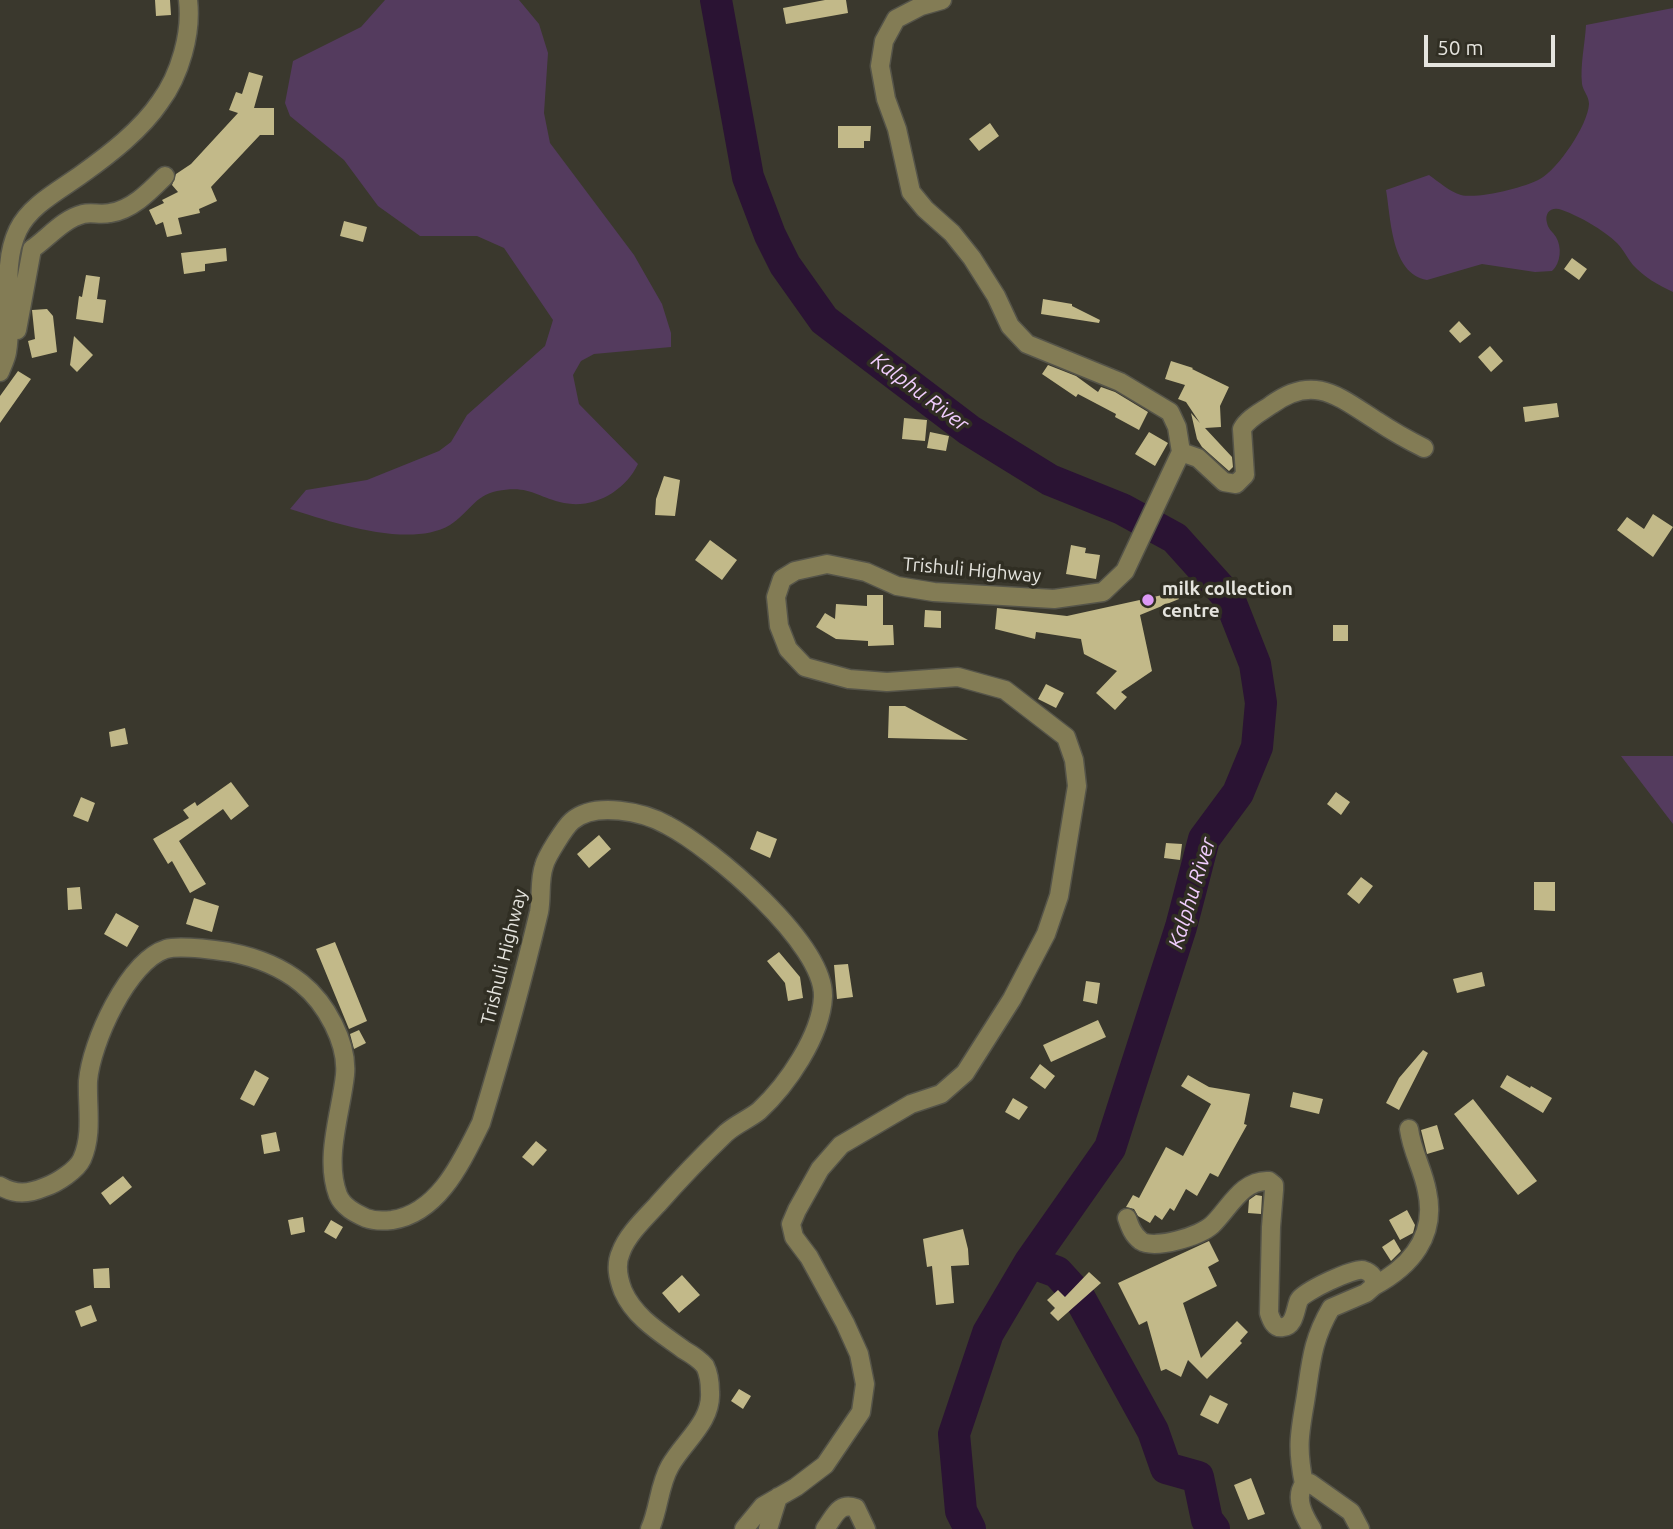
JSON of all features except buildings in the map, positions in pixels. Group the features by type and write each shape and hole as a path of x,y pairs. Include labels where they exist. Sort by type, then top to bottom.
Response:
{"street":[{"path":"7,352 8,272 11,250 19,229 31,211 111,151 138,128 161,101 175,72 188,31 188,0"},
{"path":"942,0 921,6 896,19 884,41 880,66 886,99 897,129 911,192 925,209 952,233 972,258 996,296 1010,326 1027,344 1120,382 1170,412 1177,427 1181,452 1198,458 1224,482 1236,484 1245,475 1242,429 1245,422 1298,390 1313,389 1352,403 1376,421 1424,448"},
{"path":"0,372 16,335 32,248 62,225 82,214 112,213 129,206 150,192 165,176"},
{"name":"Trishuli Highway","path":"744,1529 763,1506 825,1465 860,1412 865,1384 859,1354 845,1323 809,1257 794,1237 791,1224 820,1169 841,1145 911,1104 941,1094 965,1073 1012,999 1045,934 1059,896 1077,786 1074,760 1066,737 1005,691 958,677 849,680 805,667 788,649 779,625 776,597 782,579 803,569 827,564 866,572 897,586 934,592 1054,598 1103,593 1122,576 1181,452"},
{"name":"Trishuli Highway","path":"0,1186 13,1193 27,1193 48,1187 80,1162 87,1143 88,1080 93,1054 115,1000 146,961 167,949 210,949 262,960 282,970 303,984 335,1027 343,1049 345,1073 332,1163 339,1198 351,1211 370,1220 402,1218 417,1212 446,1184 466,1154 481,1124 540,910 544,865 556,845 572,821 589,813 618,810 667,824 743,880 781,919 821,975 823,997 817,1024 795,1067 777,1094 712,1146 647,1215 621,1251 618,1279 628,1302 650,1326 704,1364 709,1377 709,1408 704,1420 669,1467 650,1529"},
{"path":"1312,1529 1304,1516 1300,1501 1300,1489 1304,1483 1299,1458 1298,1431 1315,1341 1331,1308 1366,1293 1403,1266 1419,1250 1426,1232 1430,1208 1427,1190 1412,1151 1409,1129"},
{"path":"1127,1218 1133,1233 1142,1242 1154,1245 1170,1241 1198,1233 1210,1226 1249,1185 1262,1180 1269,1181 1274,1185 1269,1279 1269,1313 1272,1322 1278,1327 1289,1325 1300,1298 1308,1291 1359,1269 1370,1272 1374,1278 1374,1286"},
{"path":"1304,1483 1315,1485 1351,1512 1360,1529"},
{"path":"768,1529 778,1497"},
{"path":"825,1529 836,1510 848,1505 856,1508 866,1529"}],"shaded area":[{"path":"385,0 519,0 539,24 548,53 544,113 550,143 634,255 662,304 671,333 671,347 594,354 581,361 573,375 579,404 638,464 625,482 607,496 575,504 554,501 518,489 497,491 483,496 450,525 433,532 414,534 370,531 290,509 306,490 367,480 439,451 451,442 467,415 545,346 553,320 504,248 477,236 420,236 378,206 344,160 290,116 285,103 293,61 361,27"},
{"path":"1673,8 1673,292 1642,273 1605,233 1558,209 1550,211 1546,219 1560,250 1559,259 1552,271 1535,272 1482,264 1427,280 1415,276 1406,267 1395,243 1386,190 1429,175 1457,194 1469,196 1512,189 1540,179 1571,146 1587,113 1589,101 1582,77 1586,25"},
{"path":"1621,756 1673,756 1673,824"}],"waterway":[{"name":"Kalphu River","path":"716,0 748,177 770,235 785,265 824,320 969,430 1050,480 1122,509 1175,538 1229,598 1255,664 1261,703 1257,747 1238,793 1204,839 1181,927 1110,1148 1030,1262 988,1333 954,1434 961,1511 970,1529"},
{"path":"1030,1262 1057,1272 1078,1295 1153,1431 1166,1468 1198,1477 1207,1520 1214,1529"}],"place":[{"name":"milk collection centre","path":"1148,600"}]}
